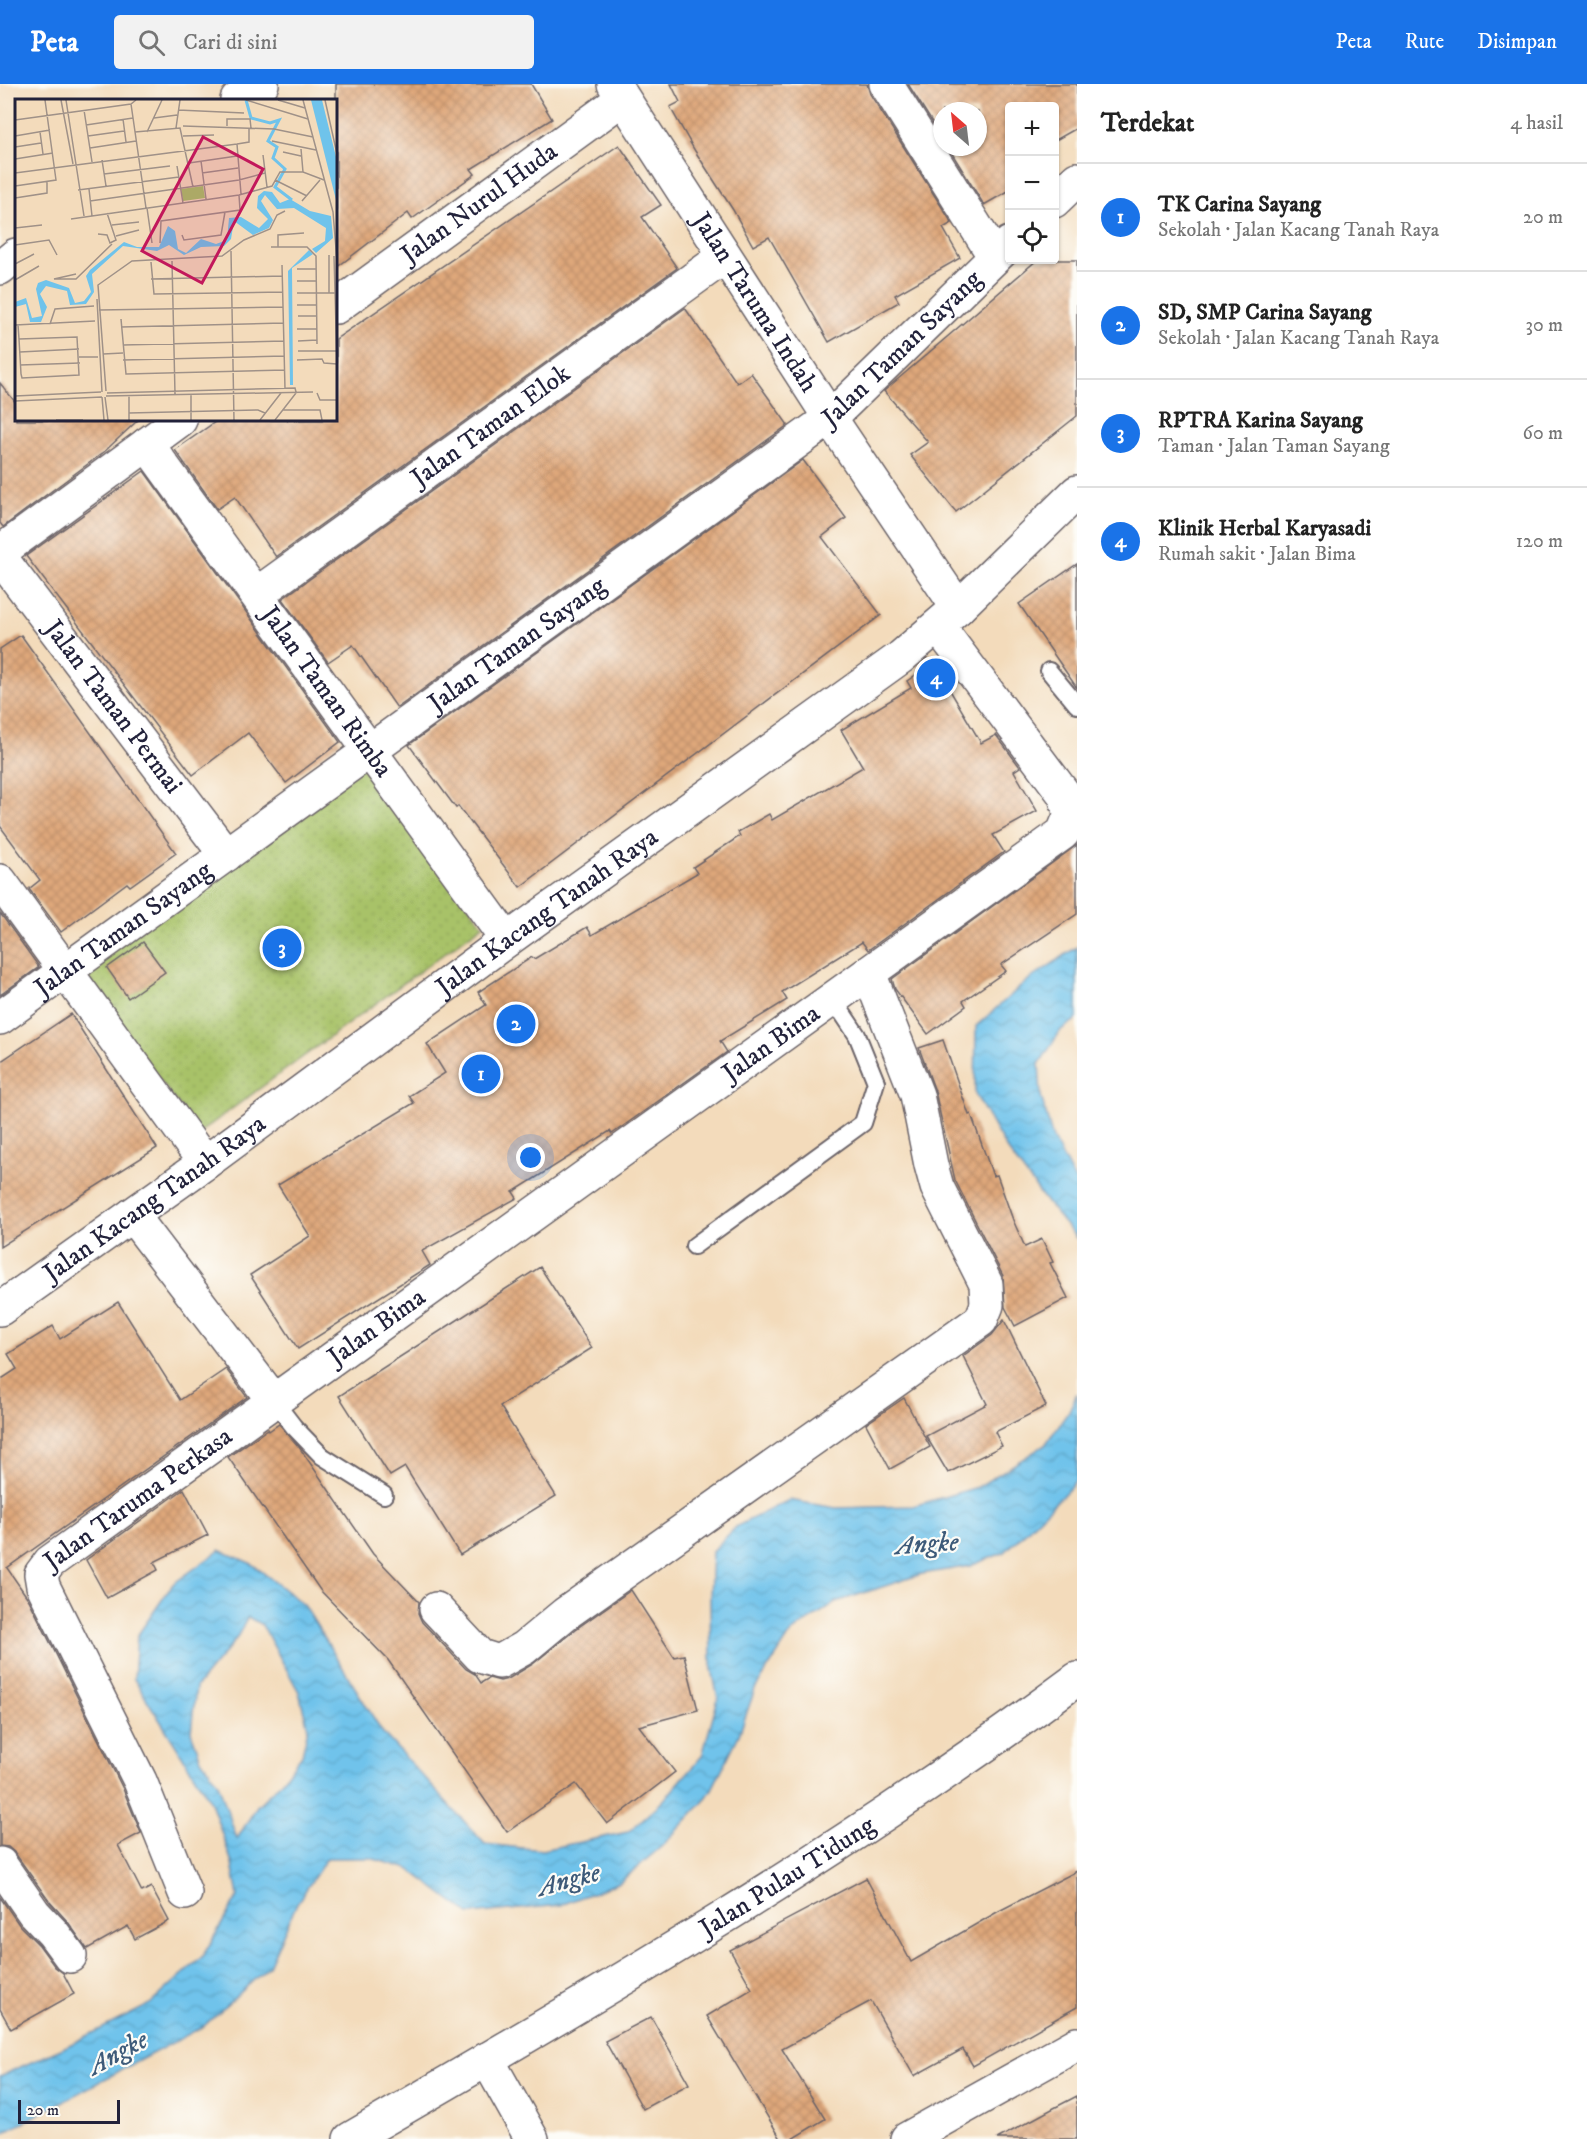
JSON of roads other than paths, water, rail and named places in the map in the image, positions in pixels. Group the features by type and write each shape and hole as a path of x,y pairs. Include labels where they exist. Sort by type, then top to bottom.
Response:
{"street":[{"path":"239,99 262,84"},
{"path":"886,84 1002,250"},
{"name":"Jalan Taruma Indah","path":"618,91 830,418 948,617"},
{"name":"Jalan Nurul Huda","path":"338,305 618,91"},
{"path":"1059,196 1077,179"},
{"name":"Jalan Taman Sayang","path":"0,1018 830,418 1002,250"},
{"path":"0,268 15,256"},
{"name":"Jalan Taman Elok","path":"257,594 724,257"},
{"path":"0,552 177,422"},
{"name":"Jalan Taman Rimba","path":"147,444 507,940"},
{"name":"Jalan Kacang Tanah Raya","path":"0,1309 205,1163 507,940 901,657 948,617 1077,492"},
{"name":"Jalan Taman Permai","path":"0,557 226,855"},
{"name":"Jalan Bima","path":"274,1401 1063,833 1074,811 948,617"},
{"path":"0,881 205,1163"},
{"path":"436,1609 480,1656 499,1662 524,1648 565,1614 981,1320 987,1305 986,1284 937,1187 917,1095 869,973"},
{"path":"132,1215 274,1401"},
{"name":"Jalan Taruma Perkasa","path":"185,1893 140,1781 43,1586 41,1574 50,1562 274,1401"},
{"name":"Jalan Pulau Tidung","path":"350,2139 728,1915 935,1779 1077,1679"},
{"path":"0,1864 34,1913 70,1956"},
{"path":"907,2139 1077,2044"},
{"path":"487,2059 532,2139"}],"lane":[{"path":"1049,671 1077,705"},
{"path":"694,1246 863,1123 876,1082 857,1035 833,999"},
{"path":"274,1401 294,1427 322,1456 384,1495"}],"water":[{"path":"1077,947 1077,1019 1061,1030 1039,1064 1041,1096 1053,1139 1077,1184 1077,1239 1006,1148 975,1094 976,1026 1027,981"},
{"name":"Angke","path":"1077,1393 1077,1478 1071,1487 1005,1552 970,1566 922,1574 836,1602 791,1633 755,1689 739,1735 704,1801 662,1846 620,1882 561,1905 469,1914 409,1869 370,1858 327,1858 297,1903 269,1966 204,2026 0,2135 0,2076 61,2049 149,2005 203,1956 238,1896 232,1863 211,1802 134,1679 137,1636 173,1584 220,1550 252,1564 304,1605 383,1733 485,1844 542,1850 628,1832 663,1801 702,1756 718,1699 711,1664 712,1551 737,1526 789,1500 836,1508 913,1506 978,1487 1045,1445 1069,1411","holes":["248,1617 262,1625 299,1692 308,1728 302,1755 279,1784 257,1806 237,1839 218,1783 201,1759 191,1732 196,1687 236,1639"]}],"place":[{"name":"Klinik Herbal Karyasadi","path":"936,678"},
{"name":"RPTRA Karina Sayang","path":"282,948"},
{"name":"SD, SMP Carina Sayang","path":"516,1024"},
{"name":"TK Carina Sayang","path":"481,1074"}]}
